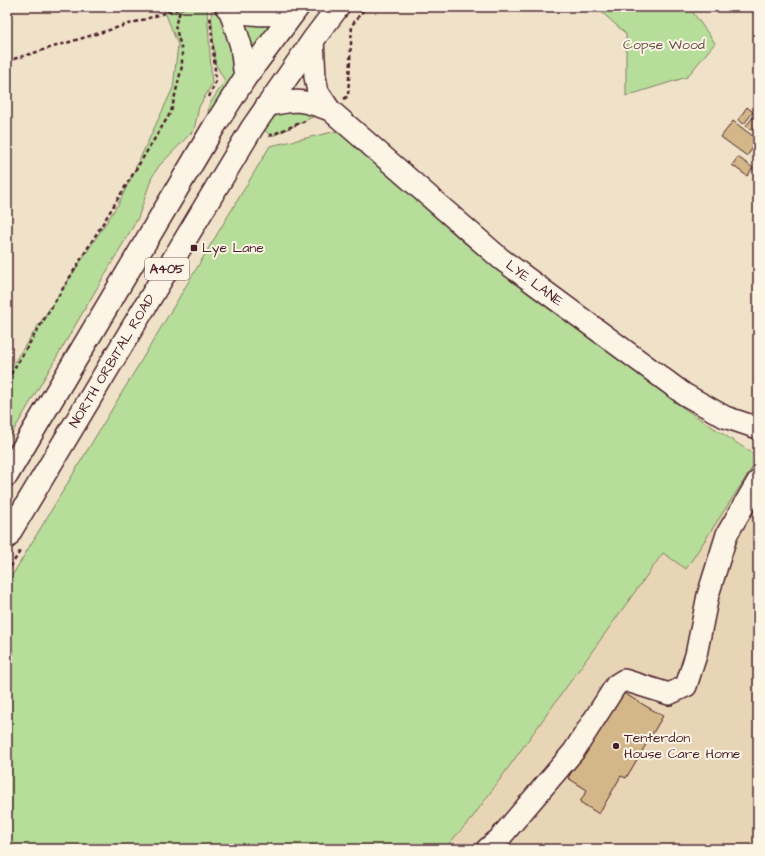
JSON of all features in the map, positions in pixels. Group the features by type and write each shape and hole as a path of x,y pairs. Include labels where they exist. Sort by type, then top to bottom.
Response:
{"highway":[{"name":"NORTH ORBITAL ROAD","path":"7,537 266,106 312,40 338,7"},
{"name":"A405","path":"7,475 215,125 245,78 295,11"}],"street":[{"path":"228,9 246,15 261,16 295,11"},
{"path":"228,9 241,46 245,78"},
{"name":"LYE LANE","path":"312,40 315,77 318,92 330,110 507,264 684,394 725,417 758,428"},
{"name":"LYE LANE","path":"266,106 292,101 303,101 330,110"},
{"path":"488,849 499,839 574,751 616,685 624,680 669,694 686,686 696,655 708,595 727,534 758,481"}],"path":[{"path":"7,61 185,7"},
{"path":"265,138 330,110 348,96 352,25 366,7"},
{"path":"7,380 171,112 182,66 182,51 175,24 181,9"}],"shaded area":[{"path":"758,459 758,849 444,849 472,818 663,553 686,569"}],"green space":[{"path":"163,7 207,8 212,84 199,107 194,130 159,166 152,177 138,218 7,442 7,373 119,203 173,88 178,45"},
{"name":"Copse Wood","path":"596,7 689,7 715,43 687,77 626,96 626,34"},
{"path":"213,9 231,32 234,74 229,87 212,115 208,113 209,105 225,81 215,63 211,12"},
{"path":"244,23 274,24 252,53"},
{"path":"284,110 321,113 275,135 270,135 263,129 268,121"},
{"path":"342,130 462,241 682,407 758,457 758,459 686,569 663,553 472,818 444,849 7,849 7,584 270,146"}],"building":[{"path":"747,107 753,112 744,124 738,120"},
{"path":"753,117 758,122 752,130 746,126"},
{"path":"733,121 758,140 747,156 721,137"},
{"path":"738,157 753,168 747,176 732,165"},
{"name":"Tenterdon House Care Home","path":"620,691 663,716 626,778 621,776 599,814 580,802 587,790 568,778"}],"place":[{"name":"Lye Lane","path":"194,248"},
{"name":"Tenterdon House Care Home","path":"616,746"}]}
